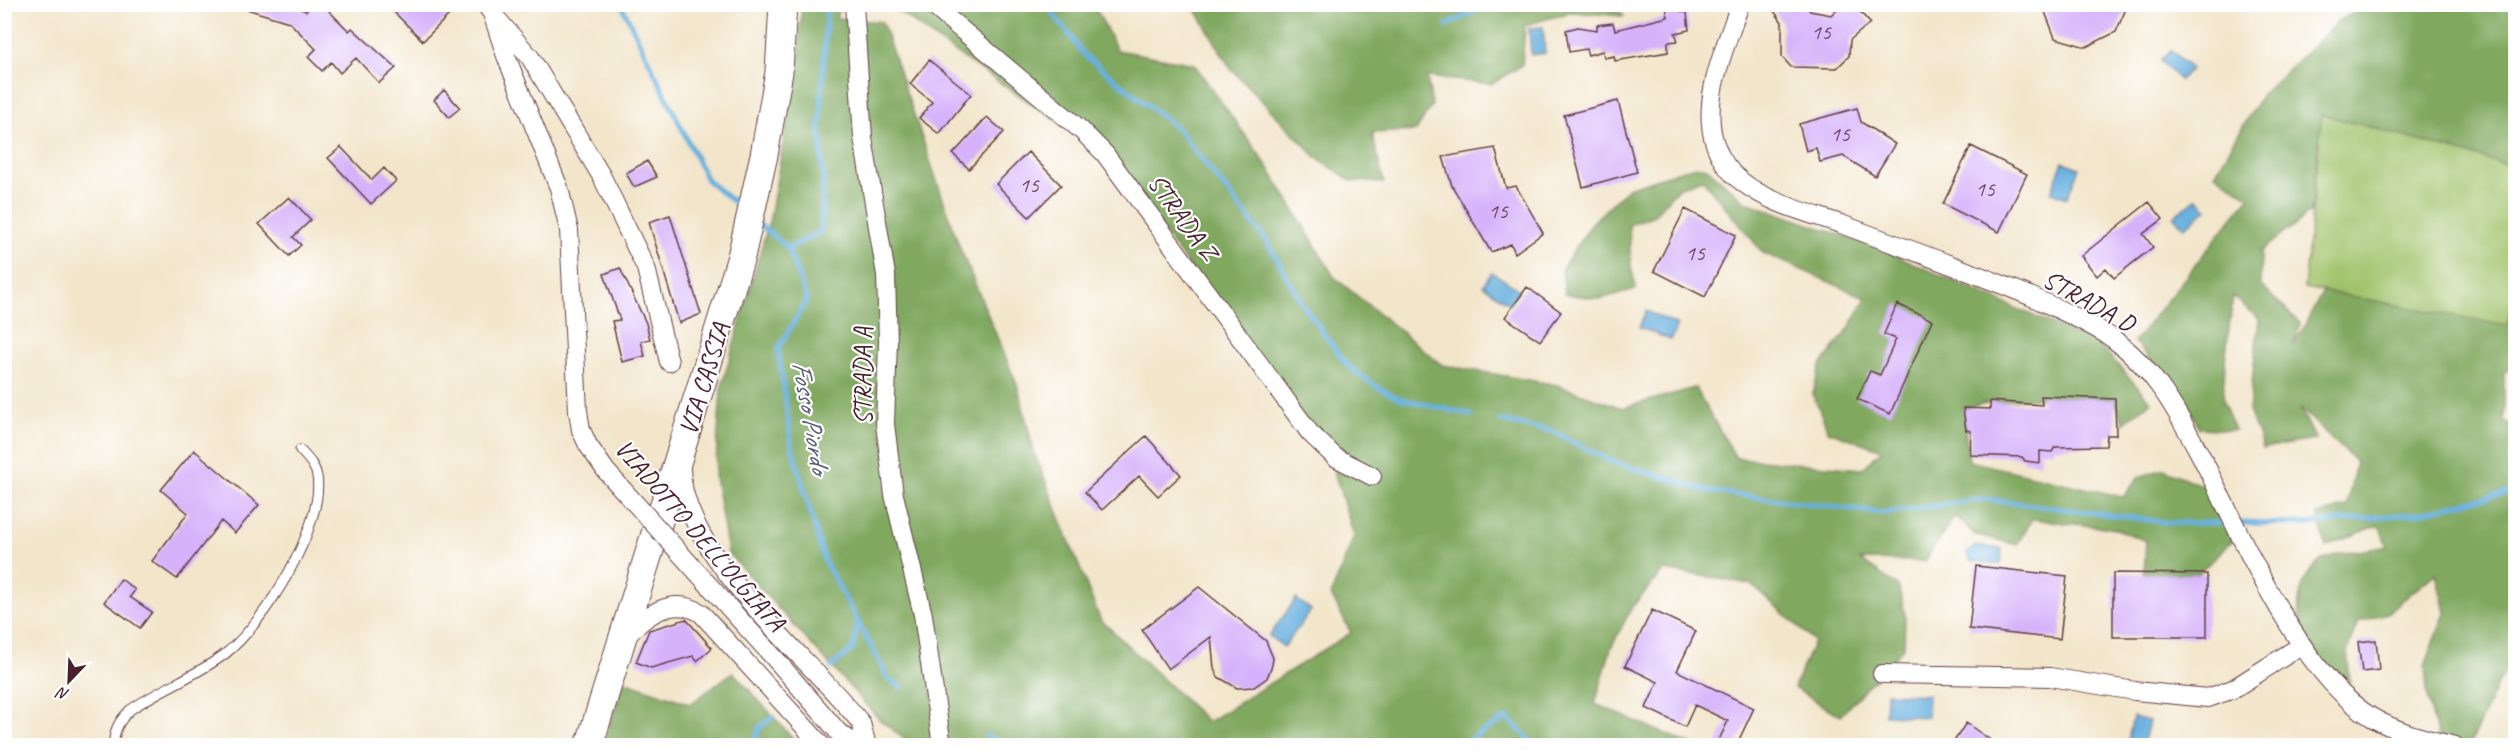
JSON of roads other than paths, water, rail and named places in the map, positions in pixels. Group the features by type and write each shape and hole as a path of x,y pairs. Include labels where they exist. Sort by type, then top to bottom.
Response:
{"main road":[{"name":"VIA CASSIA","path":"589,746 741,257 758,187 779,72 783,4"}],"street":[{"name":"STRADA Z","path":"931,4 1093,141 1120,172 1310,433 1335,458 1372,476"},
{"name":"STRADA D","path":"1740,4 1719,68 1711,112 1715,144 1720,156 1734,175 1749,187 1793,207 1996,282 2054,307 2109,336 2132,353 2156,380 2178,413 2278,607 2302,645 2337,689 2373,718 2406,733 2455,746"},
{"name":"STRADA A","path":"857,6 862,126 886,274 888,342 885,424 894,495 923,615 942,746"},
{"path":"489,9 530,57 602,177 646,268 669,362"},
{"name":"VIADOTTO DELL'OLGIATA","path":"489,9 560,188 569,230 578,411 581,430 588,445 606,471 778,662 842,739 859,746"},
{"path":"681,455 685,496 697,523 715,553 759,612 861,723 867,746"},
{"path":"618,648 634,628 655,612 673,606 694,609 822,746"},
{"path":"1882,674 2050,677 2135,691 2208,698 2234,689 2302,645"}],"lane":[{"path":"114,746 116,730 121,719 130,710 226,653 259,620 273,599 309,527 317,494 315,469 300,450"}],"water":[{"path":"1543,27 1545,53 1531,55 1529,28"},
{"path":"2171,50 2191,69 2180,80 2160,61"},
{"path":"2063,162 2079,168 2067,198 2051,192"},
{"path":"2197,198 2207,209 2184,228 2174,216"},
{"path":"1492,272 1519,290 1510,304 1483,285"},
{"path":"1646,311 1677,325 1671,340 1639,327"},
{"path":"1974,546 2002,549 2001,564 1971,561 1967,553"},
{"path":"1296,599 1311,610 1284,647 1269,636"},
{"path":"1886,693 1928,695 1927,717 1885,715"},
{"path":"2133,717 2149,721 2143,745 2127,745"}],"waterway":[{"name":"Fosso Piordo","path":"621,4 707,180 742,209"},
{"path":"788,248 821,232 823,174 820,128 827,4"},
{"path":"1046,4 1084,55 1177,128 1266,240 1305,308 1347,365 1372,384 1398,398 1471,415"},
{"path":"1447,25 1490,4"},
{"name":"Fosso Piordo","path":"758,223 788,248 807,300 778,349 792,447 824,560 858,622 853,649 831,667"},
{"path":"1501,421 1552,431 1610,461 1708,491 1883,513 1986,499 2172,523 2229,523"},
{"path":"2238,523 2308,524 2419,513 2516,491"},
{"path":"858,622 889,680 902,687"},
{"name":"Fosso Piordo","path":"753,746 759,728 773,717"},
{"path":"1457,746 1507,718 1536,746"},
{"path":"987,736 1005,746"}]}
